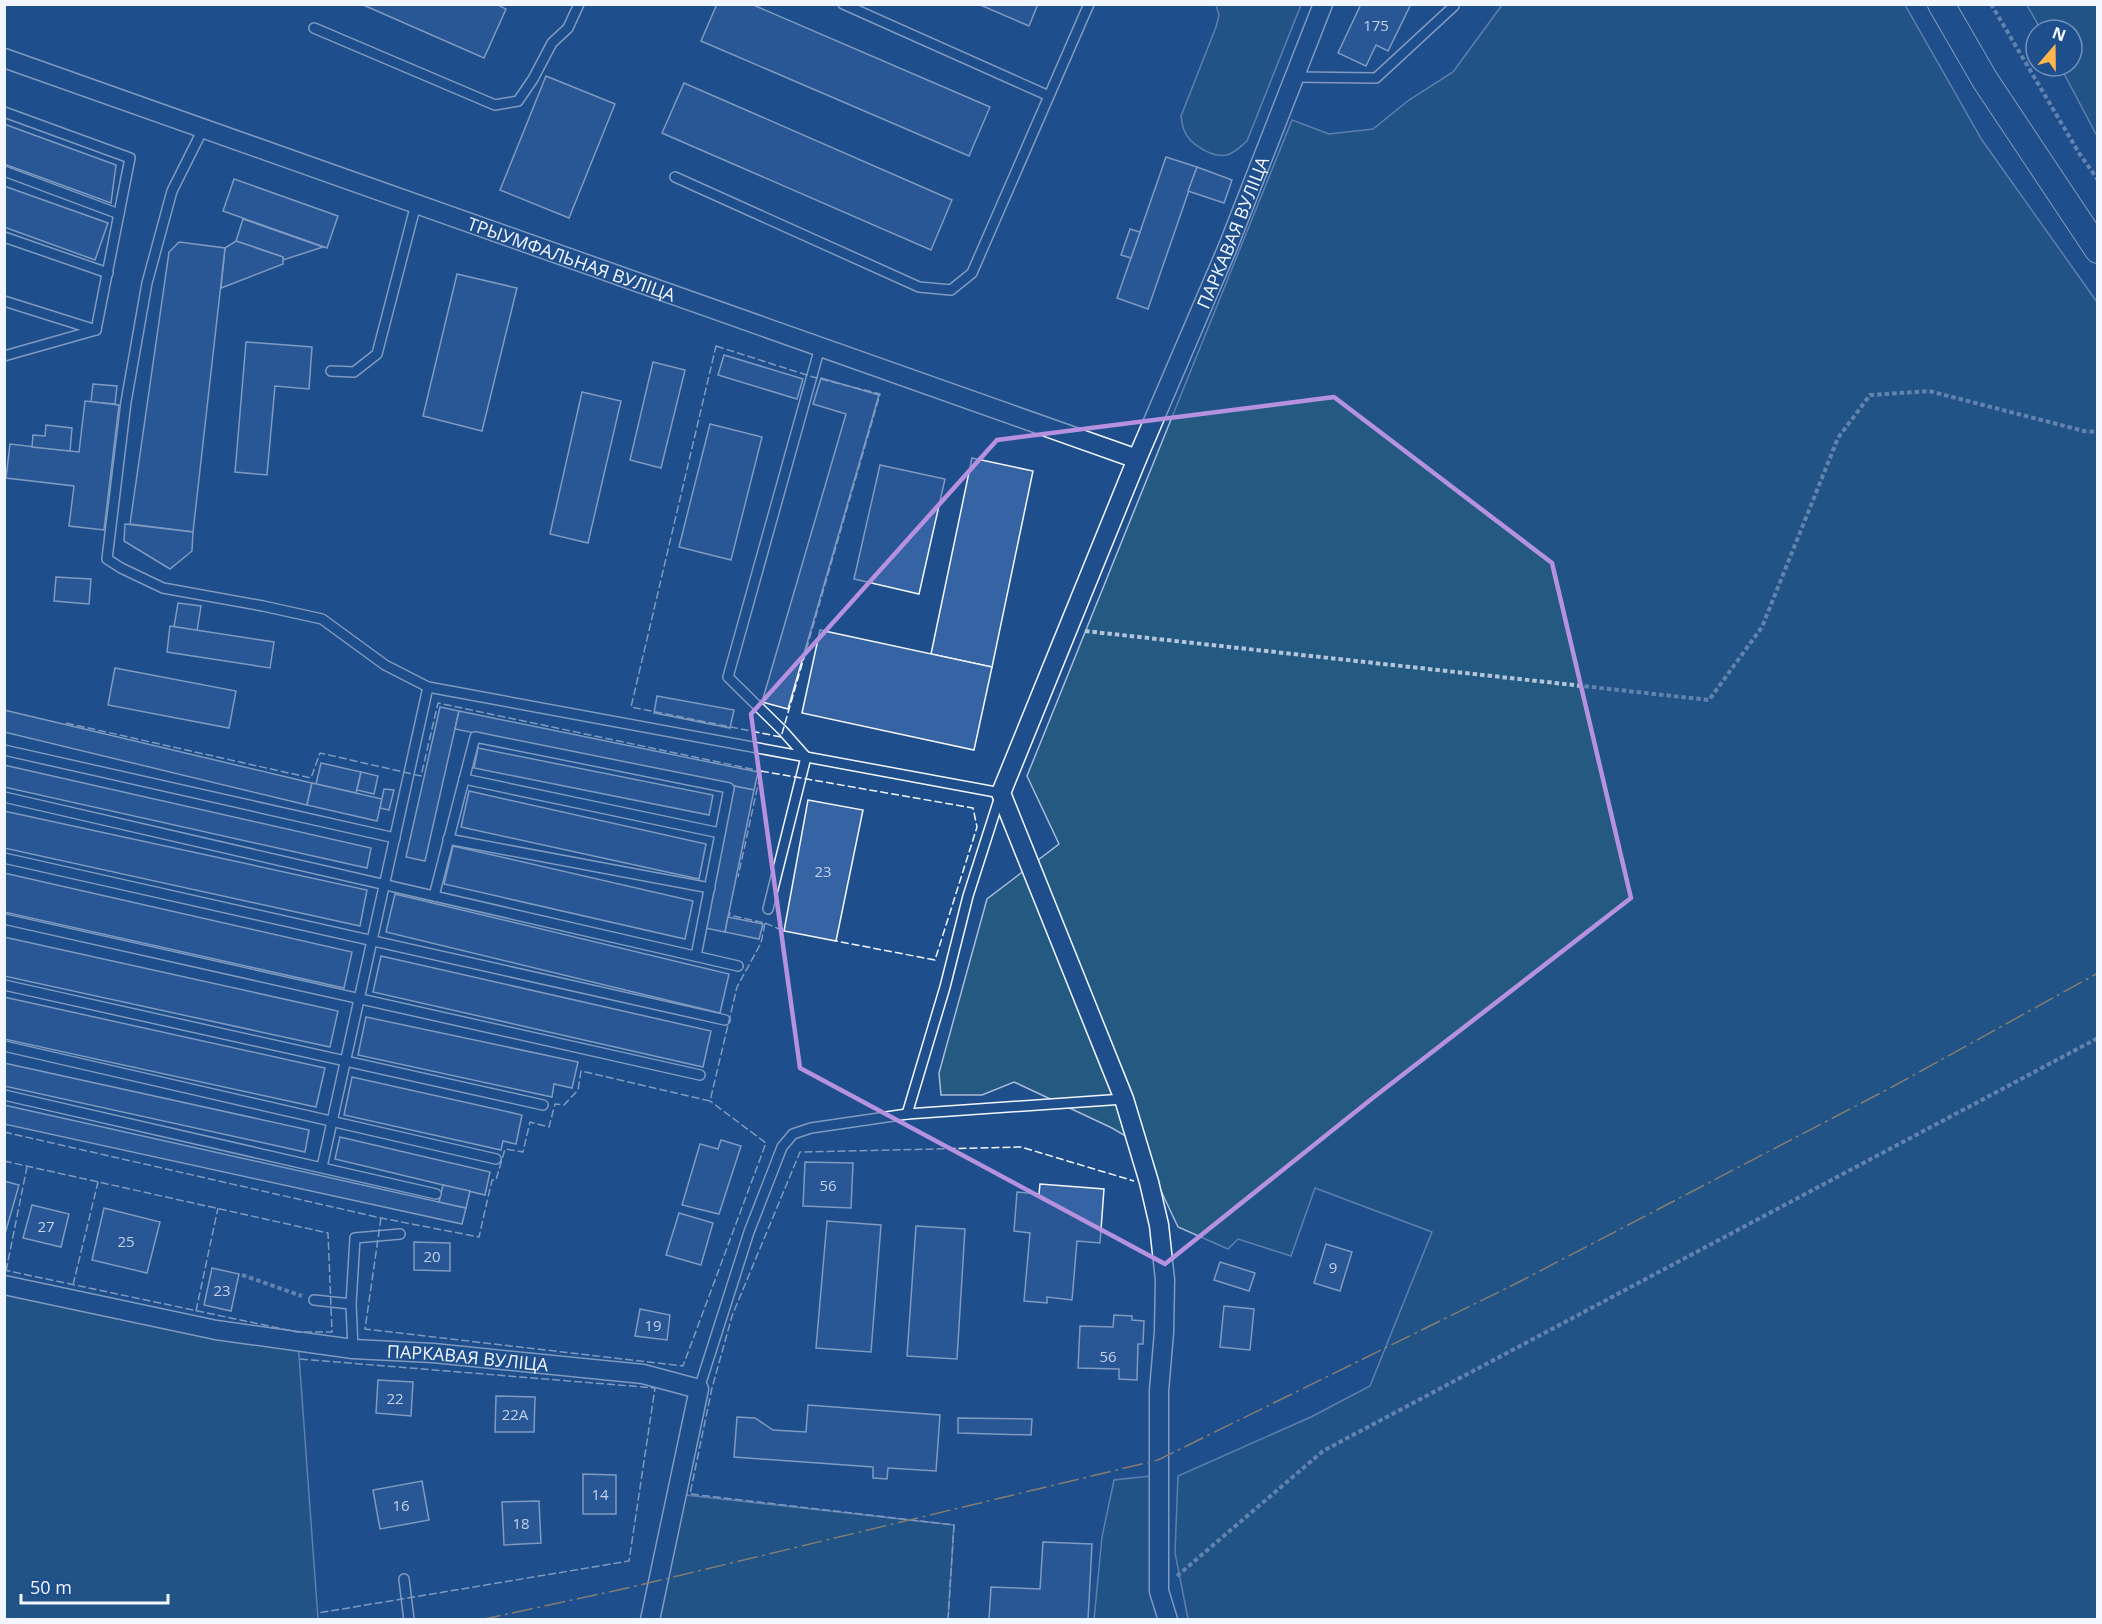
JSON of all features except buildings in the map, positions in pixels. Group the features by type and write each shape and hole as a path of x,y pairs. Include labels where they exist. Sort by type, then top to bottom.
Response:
{"main road":[{"path":"1941,4 1985,80 2097,250"}],"street":[{"name":"ПАРКАВАЯ ВУЛІЦА","path":"1001,793 1137,459 1227,249 1323,4"},
{"name":"ТРЫУМФАЛЬНАЯ ВУЛІЦА","path":"4,58 1137,459"},
{"path":"1001,793 1124,1099 1139,1144 1156,1214 1165,1280 1164,1332 1159,1391 1159,1591 1168,1620"},
{"name":"ПАРКАВАЯ ВУЛІЦА","path":"4,1285 216,1330 352,1349 433,1353 643,1374 699,1389"},
{"path":"650,1620 699,1389"}],"lane":[{"path":"314,28 495,105 518,101 533,80 552,43 568,28 579,4"},
{"path":"843,4 1049,96"},
{"path":"675,177 919,287 951,290 972,273 1089,4"},
{"path":"1295,77 1376,78 1454,6"},
{"path":"4,112 130,158 96,330"},
{"path":"203,129 172,191 147,283 126,402 107,559 163,588 322,619 385,665 428,687 1001,793 968,896 945,987 907,1114"},
{"path":"4,171 119,214"},
{"path":"331,371 354,372 377,354 417,204"},
{"path":"4,237 108,273"},
{"path":"4,301 96,330"},
{"path":"4,356 96,330"},
{"path":"806,757 783,730 728,677 820,347"},
{"path":"322,1167 428,687"},
{"path":"434,896 475,737 729,788 696,956"},
{"path":"4,750 395,838"},
{"path":"768,909 806,757"},
{"path":"464,779 720,833"},
{"path":"4,796 738,966"},
{"path":"448,839 710,888"},
{"path":"4,858 725,1020"},
{"path":"4,920 700,1075"},
{"path":"4,984 543,1105"},
{"path":"4,1046 496,1159"},
{"path":"4,1095 436,1194"},
{"path":"699,1389 749,1232 782,1147 793,1134 811,1128 907,1114 1124,1099"},
{"path":"352,1349 351,1304 356,1238 400,1234"},
{"path":"314,1300 351,1304"},
{"path":"404,1578 409,1620"}],"path":[{"path":"1991,4 2097,180"},
{"path":"1068,629 1709,700 1762,627 1838,438 1870,395 1929,391 2084,431 2097,432"},
{"path":"1159,1591 1323,1451 2097,1038"},
{"path":"242,1275 314,1300"}],"highlighted area":[{"path":"1334,397 1552,563 1631,898 1374,1097 1165,1264 800,1068 751,714 997,440"}],"shaded area":[{"path":"1216,5 1301,5 1247,141 1233,153 1227,155 1208,152 1196,145 1183,128 1181,116 1216,27 1219,15"},
{"path":"1502,5 1905,5 1982,140 2097,302 2097,1619 1188,1619 1175,1553 1178,1476 1311,1417 1370,1386 1432,1232 1315,1188 1291,1256 1238,1239 1228,1249 1178,1227 1139,1144 1112,1128 1014,1082 982,1095 941,1095 939,1073 987,899 1059,844 1027,776 1292,120 1329,134 1373,129 1409,100 1453,72"},
{"path":"2027,5 2097,5 2097,136 2066,78 2084,78 2084,18 2034,18"},
{"path":"5,1285 298,1342 318,1619 5,1620"},
{"path":"1159,1475 1168,1619 1094,1620 1102,1537 1114,1480"},
{"path":"676,1494 954,1525 948,1619 650,1620"}],"fence":[{"path":"716,346 813,377 880,394 781,737 631,707 716,346"},
{"path":"66,723 311,778 320,753 421,776 438,703 761,771 738,877"},
{"path":"761,771 973,808 977,827 935,960 836,941"},
{"path":"4,1132 381,1218 479,1237 492,1180 496,1180 505,1149 523,1152 530,1122 549,1127 555,1104 564,1105 578,1090 581,1071 710,1101 737,987 761,943 765,923 729,915 730,912"},
{"path":"765,923 784,931"},
{"path":"381,1218 365,1329 683,1366 766,1143 710,1101"},
{"path":"948,1620 954,1525 690,1494 712,1388 732,1316 800,1152 1021,1147 1134,1181"},
{"path":"4,1161 328,1233 332,1332 297,1332 4,1270"},
{"path":"6,1271 27,1167"},
{"path":"73,1285 98,1182"},
{"path":"196,1311 218,1208"},
{"path":"300,1359 655,1388 629,1561 318,1613"}],"power":[{"path":"480,1620 632,1587 1158,1460 1517,1283 1892,1087 2098,973"}]}
